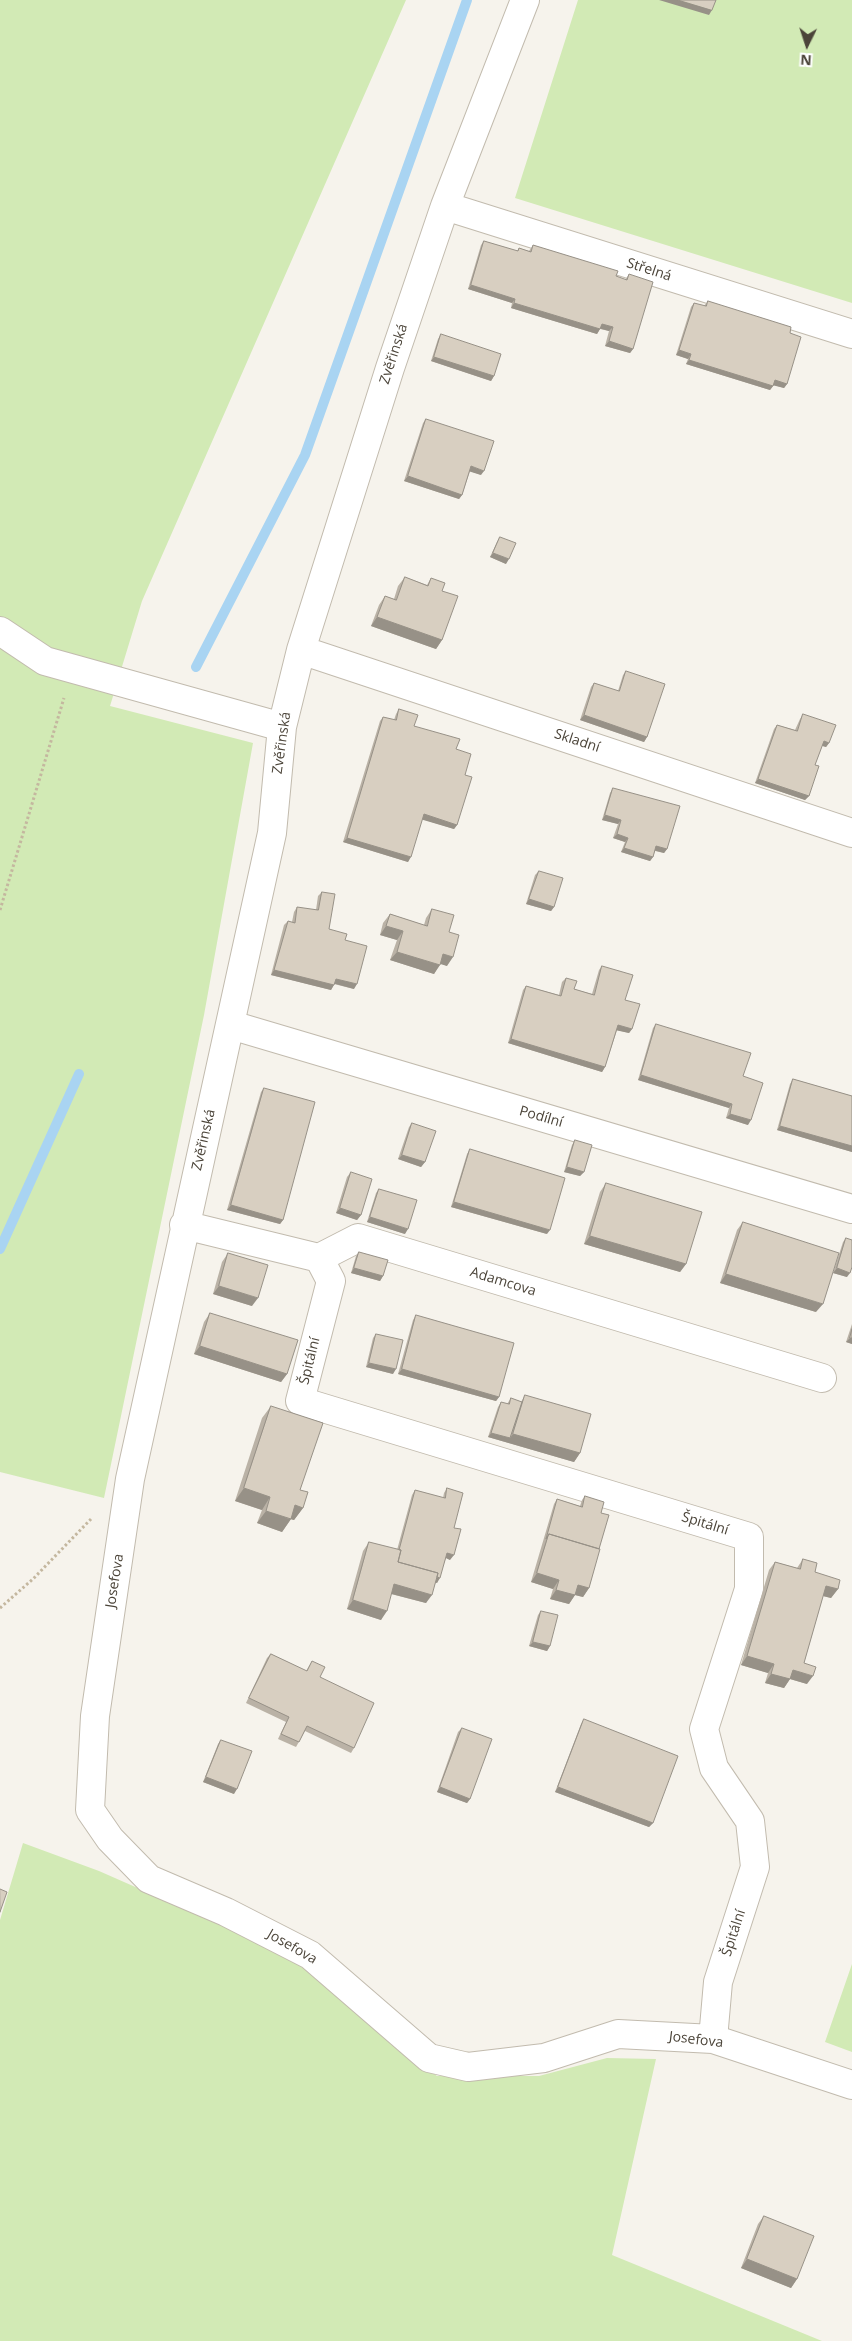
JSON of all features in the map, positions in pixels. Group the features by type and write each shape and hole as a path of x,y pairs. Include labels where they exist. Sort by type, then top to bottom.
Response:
{"street":[{"name":"Zvěřinská","path":"130,1479 184,1225 231,1025 272,833 282,727 301,650 390,368 445,206 525,0"},
{"name":"Střelná","path":"445,206 852,334"},
{"path":"0,631 45,661 282,727"},
{"name":"Skladní","path":"301,650 852,833"},
{"name":"Podílní","path":"231,1025 852,1209"},
{"path":"184,1225 319,1258"},
{"name":"Adamcova","path":"319,1258 358,1238 822,1378"},
{"name":"Špitální","path":"319,1258 331,1281 300,1402 749,1537 749,1589 704,1729 714,1768 750,1821 755,1867 718,1982 713,2039"},
{"name":"Josefova","path":"130,1479 95,1716 90,1810 110,1839 149,1879 226,1912 310,1955 429,2058 468,2067 544,2058 618,2034 713,2039 852,2085"}],"path":[{"path":"0,910 34,794 74,669"},
{"path":"0,1608 33,1579 95,1515"}],"green space":[{"path":"0,0 406,0 142,601 110,706 253,743 204,1015 104,1498 0,1472"},
{"path":"578,0 852,0 852,303 515,198"},
{"path":"23,1843 99,1871 299,1959 365,2019 437,2076 539,2076 607,2058 656,2059 612,2255 822,2341 0,2341 0,1920"},
{"path":"852,1964 852,2052 825,2042"}],"building":[{"path":"678,0 716,0 712,10"},
{"path":"484,241 518,251 519,248 531,252 533,245 618,271 616,276 627,280 629,274 653,282 633,349 609,341 613,327 602,324 600,329 514,303 515,299 471,285"},
{"path":"708,301 791,327 790,333 801,337 787,384 775,380 773,386 689,360 691,354 679,350 694,303 706,306"},
{"path":"441,334 501,354 494,376 434,357"},
{"path":"426,419 494,441 484,471 471,466 462,495 408,476"},
{"path":"500,537 516,543 509,559 493,553"},
{"path":"405,577 428,586 431,578 445,583 442,591 458,596 442,640 377,617 385,596 396,600"},
{"path":"626,671 665,684 647,737 584,715 594,683 619,691"},
{"path":"399,709 418,715 414,726 460,739 456,749 471,754 465,775 472,777 457,825 424,814 411,857 347,838 383,717 396,720"},
{"path":"803,714 836,725 829,743 824,741 815,765 819,766 809,796 758,779 777,725 797,731"},
{"path":"613,788 680,806 667,849 656,846 653,857 624,848 628,838 617,834 621,820 605,815"},
{"path":"539,871 563,878 554,907 529,899"},
{"path":"322,892 335,894 329,929 347,934 345,940 367,946 357,984 336,979 334,985 274,970 288,921 295,923 297,907 318,910"},
{"path":"432,909 454,915 449,932 459,935 453,957 443,954 440,965 397,952 403,931 386,926 390,914 427,926"},
{"path":"602,966 633,975 625,1000 640,1004 632,1029 618,1025 605,1067 511,1039 526,986 561,996 566,978 577,981 574,989 594,995"},
{"path":"656,1024 751,1053 743,1076 763,1083 751,1120 730,1114 732,1104 641,1075"},
{"path":"793,1079 852,1096 852,1146 780,1126"},
{"path":"264,1088 315,1102 283,1220 231,1205"},
{"path":"412,1123 436,1131 425,1162 402,1155"},
{"path":"575,1140 592,1145 584,1172 567,1167"},
{"path":"470,1149 565,1178 550,1230 454,1202"},
{"path":"351,1172 372,1179 361,1215 340,1208"},
{"path":"606,1183 702,1212 686,1264 590,1236"},
{"path":"379,1189 417,1200 408,1229 370,1217"},
{"path":"743,1222 839,1253 823,1304 726,1274"},
{"path":"846,1238 852,1240 852,1267 850,1273 837,1268"},
{"path":"359,1252 388,1260 383,1276 354,1268"},
{"path":"228,1253 268,1265 258,1298 219,1286"},
{"path":"210,1313 298,1340 287,1374 200,1346"},
{"path":"416,1315 514,1343 499,1397 402,1369"},
{"path":"376,1334 403,1340 396,1369 369,1363"},
{"path":"525,1395 591,1414 580,1453 513,1434"},
{"path":"511,1398 522,1402 510,1438 491,1433 501,1402 509,1404"},
{"path":"271,1406 323,1423 300,1490 308,1492 303,1508 295,1505 291,1519 266,1511 270,1497 244,1488"},
{"path":"447,1488 463,1493 454,1528 461,1529 454,1555 447,1553 440,1578 437,1577 438,1573 398,1562 401,1550 399,1550 415,1490 445,1498"},
{"path":"585,1496 604,1502 601,1513 609,1515 599,1549 549,1534 546,1539 557,1499 582,1507"},
{"path":"549,1534 600,1549 589,1588 578,1585 575,1595 556,1590 559,1580 537,1573"},
{"path":"369,1542 401,1550 398,1562 438,1573 432,1595 394,1584 387,1611 353,1600"},
{"path":"803,1559 817,1563 815,1572 840,1580 838,1589 826,1586 804,1663 816,1667 813,1676 793,1670 790,1679 771,1674 774,1664 747,1656 775,1562 800,1569"},
{"path":"541,1611 558,1615 550,1646 533,1642"},
{"path":"271,1654 307,1671 312,1661 325,1667 320,1677 374,1703 354,1748 307,1726 299,1742 281,1734 289,1717 249,1698"},
{"path":"584,1719 678,1756 653,1823 558,1787"},
{"path":"462,1728 492,1739 470,1799 440,1787"},
{"path":"221,1740 252,1751 237,1789 206,1777"},
{"path":"0,1889 7,1892 0,1912"},
{"path":"764,2216 814,2236 797,2279 747,2259"}],"waterway":[{"path":"196,667 305,455 467,0"},
{"path":"0,1249 79,1074"}]}
